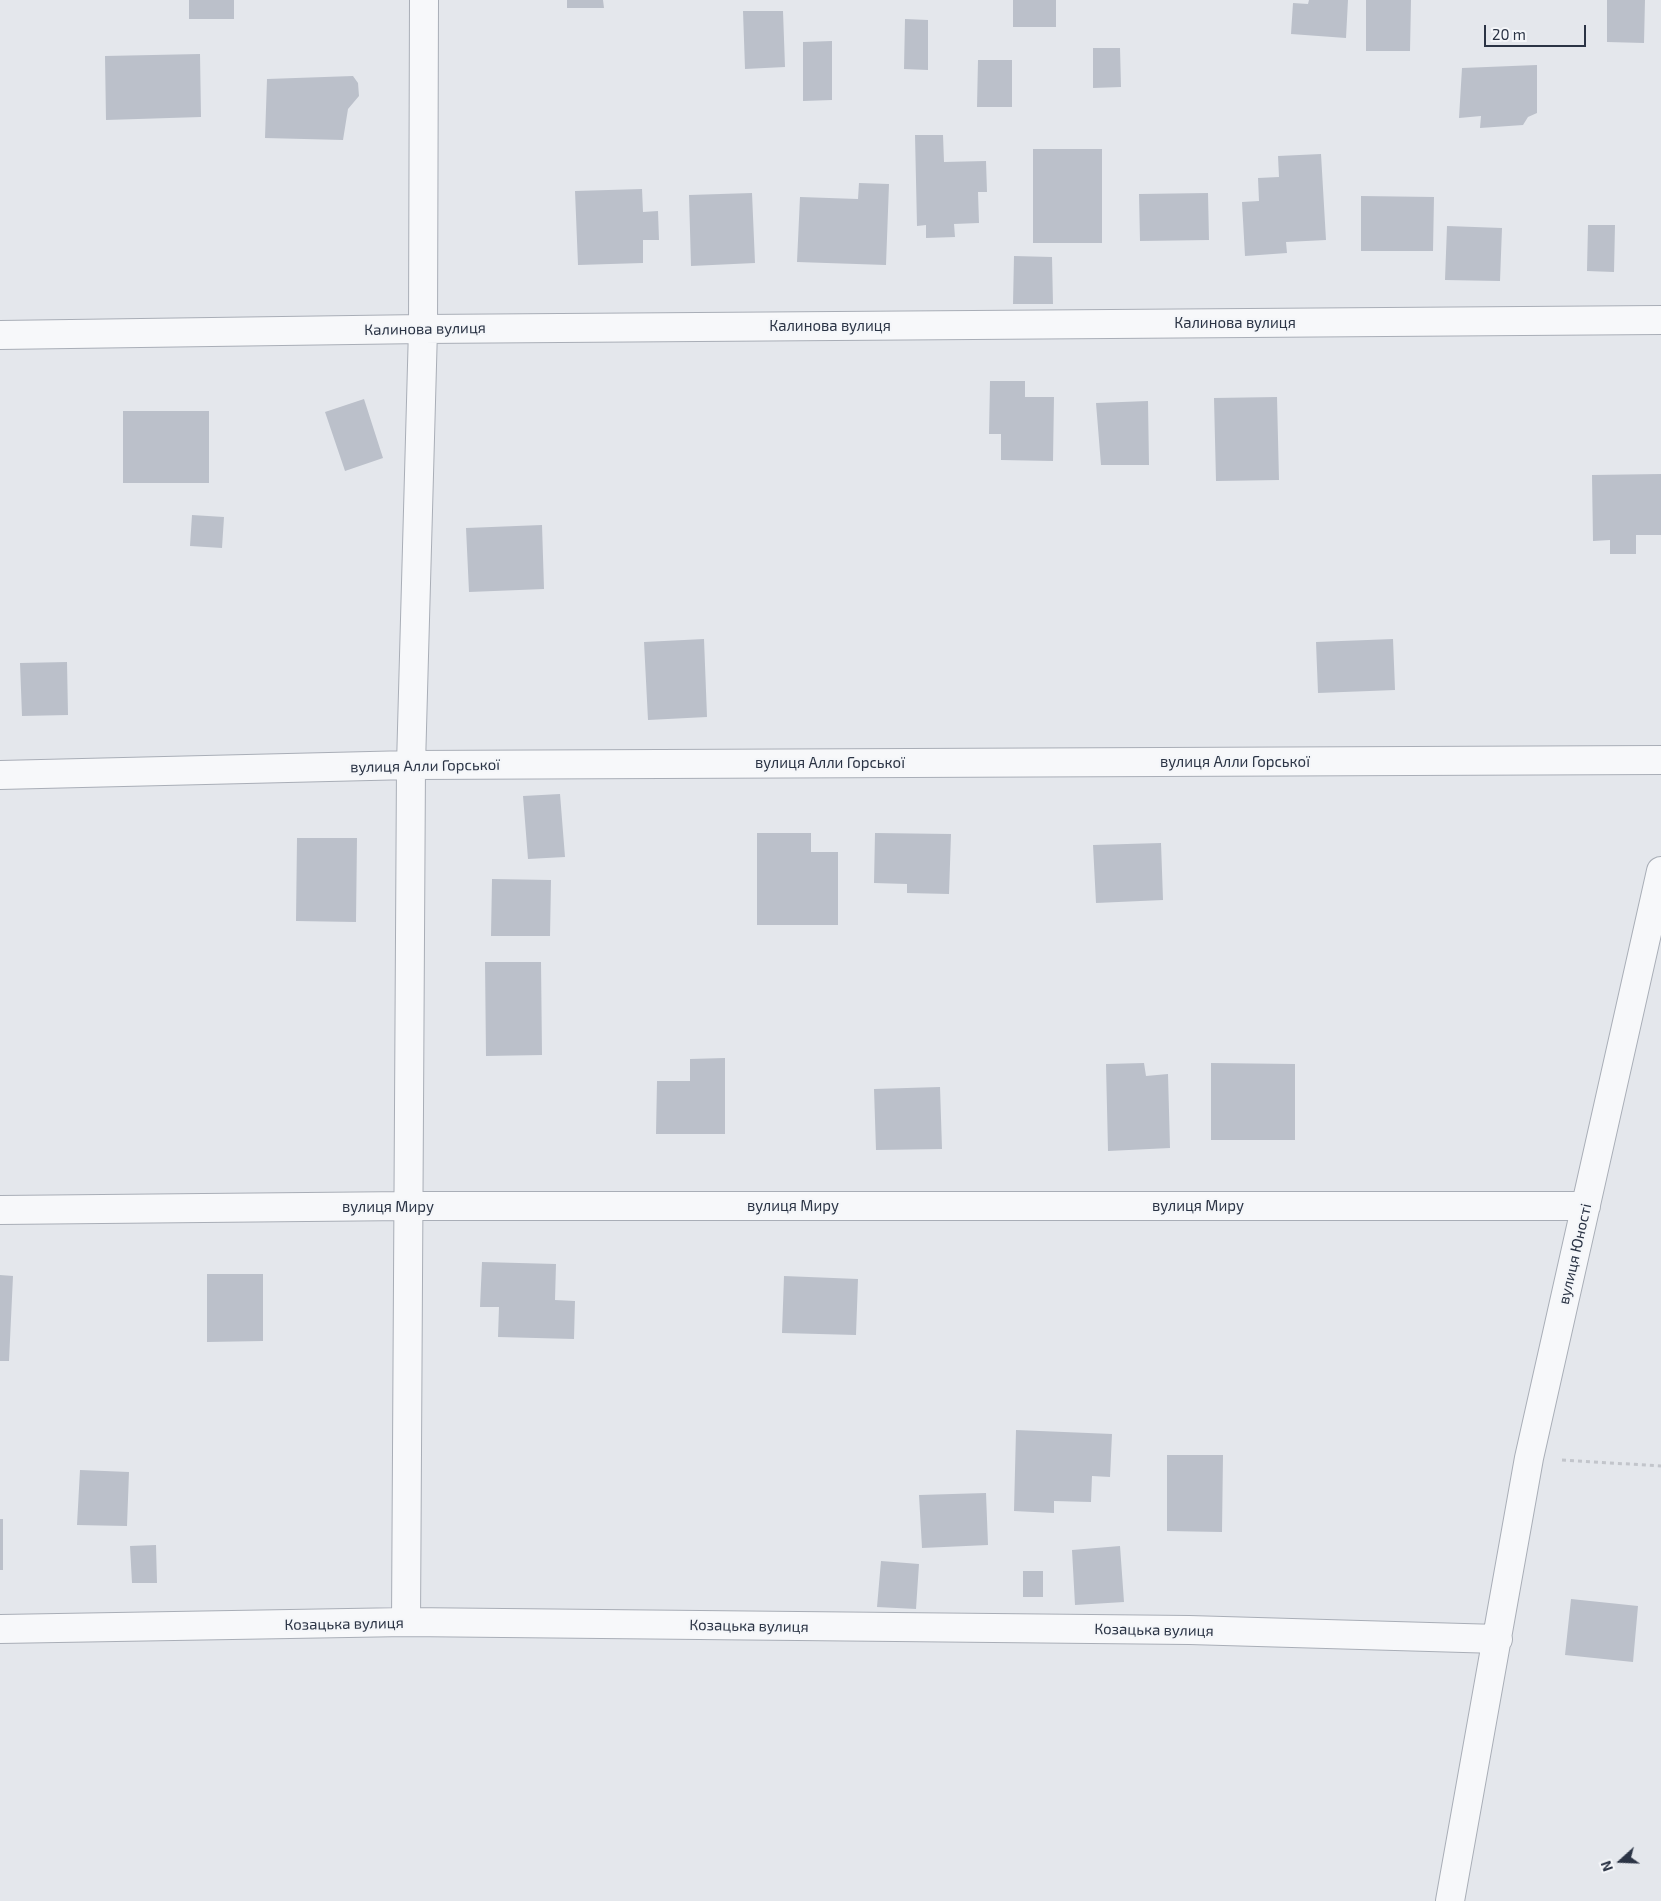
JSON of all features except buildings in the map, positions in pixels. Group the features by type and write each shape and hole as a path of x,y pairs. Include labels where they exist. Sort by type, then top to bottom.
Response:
{"street":[{"path":"406,1622 411,765 423,329 424,0"},
{"name":"Калинова вулиця","path":"0,336 423,329 1661,320"},
{"name":"вулиця Алли Горської","path":"0,775 411,765 1661,760"},
{"name":"вулиця Юності","path":"1450,1901 1529,1458 1661,871"},
{"name":"вулиця Миру","path":"0,1210 408,1206 1586,1206"},
{"name":"Козацька вулиця","path":"0,1630 406,1622 1189,1630 1498,1639"}],"path":[{"path":"1529,1458 1661,1466"}]}
